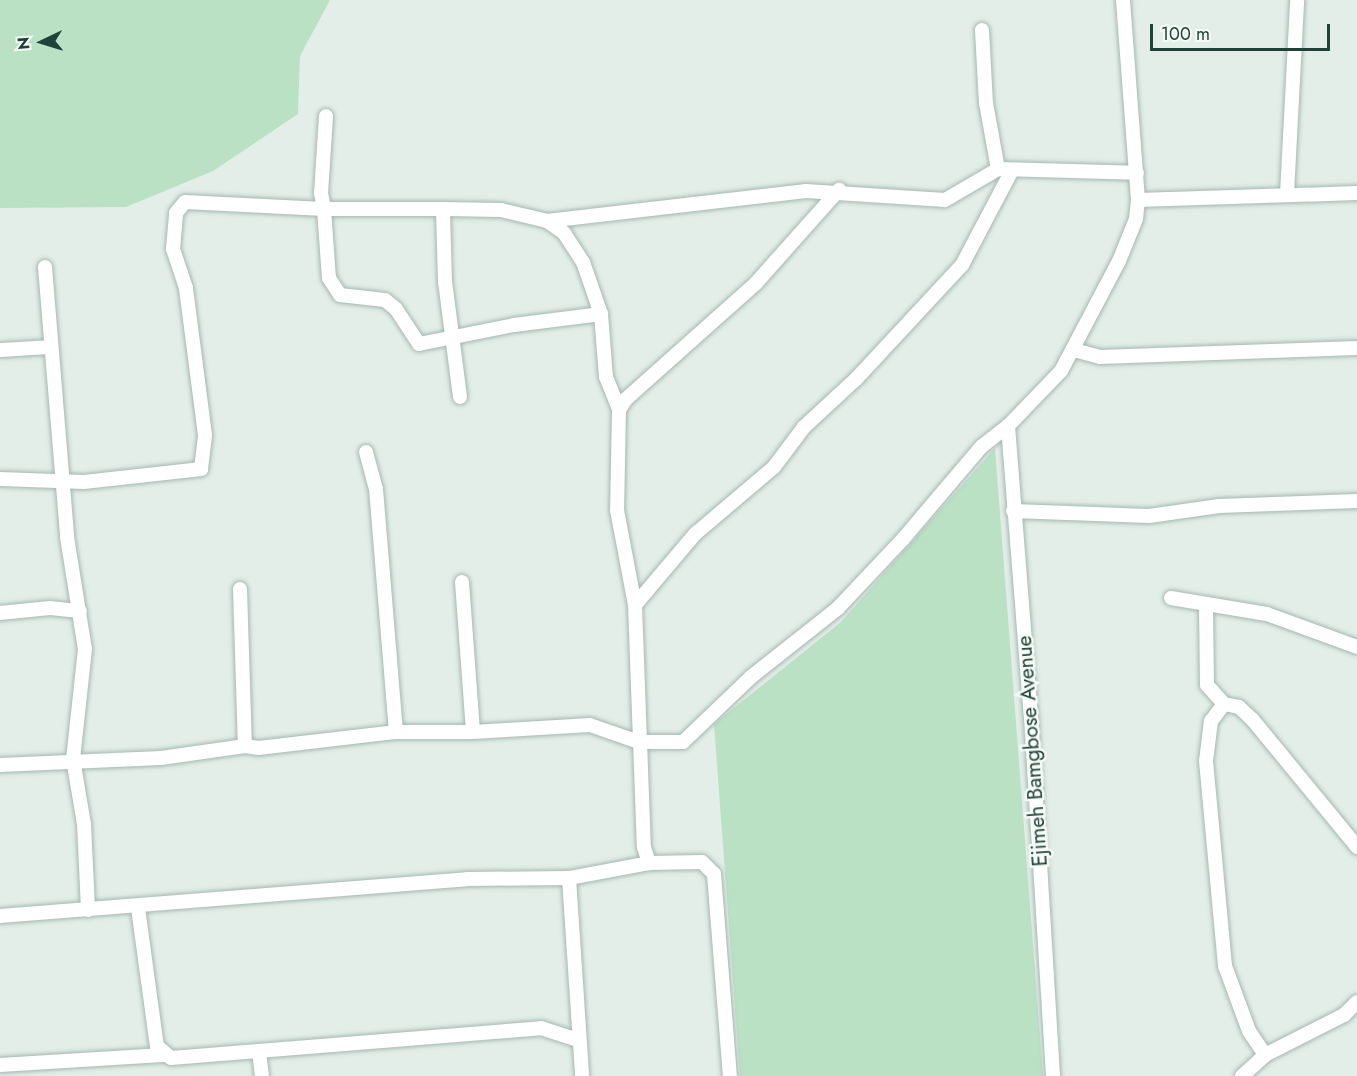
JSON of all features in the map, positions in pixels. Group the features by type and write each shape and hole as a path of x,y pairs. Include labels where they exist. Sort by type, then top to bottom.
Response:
{"street":[{"path":"0,765 73,759 161,758 245,746 259,748 396,732 472,732 590,725 639,742 683,742 751,676 838,608 903,539 981,447 1008,426 1061,371 1074,350 1132,229 1137,200 1137,173 1123,0"},
{"path":"1287,194 1297,0"},
{"path":"635,605 695,534 774,467 804,427 857,378 962,265 1005,169 986,103 982,30"},
{"path":"326,116 321,193 329,278 339,295 385,300 396,309 418,344 454,340 514,325 601,314"},
{"path":"547,221 618,210 839,190 945,200 1005,169 1137,173"},
{"path":"619,410 626,399 756,283 839,190"},
{"path":"1137,200 1357,193"},
{"path":"0,479 84,482 192,473 201,469 205,461 186,288 173,249 176,213 185,202 324,209 501,210 547,221 564,233 583,262 601,314 606,377 619,410 617,510 635,605 643,831 649,863"},
{"path":"443,209 445,282 460,398"},
{"path":"45,267 62,480 85,649 73,759 84,824 88,910"},
{"path":"0,350 50,347"},
{"path":"1074,350 1100,357 1357,348"},
{"name":"Ejimeh Bamgbose Avenue","path":"1008,426 1012,511 1031,716 1053,1076"},
{"path":"366,452 376,489 396,732"},
{"path":"1012,511 1149,516 1219,506 1357,501"},
{"path":"462,582 472,732"},
{"path":"240,589 245,746"},
{"path":"1171,598 1267,614 1356,648"},
{"path":"1206,605 1209,618 1204,676 1224,704 1239,707 1252,719 1357,847"},
{"path":"0,613 50,608 80,611"},
{"path":"1224,704 1211,721 1206,761 1225,966 1249,1031 1265,1055"},
{"path":"0,916 138,908 456,880 569,878 649,863 702,862 714,874 730,1076"},
{"path":"569,878 582,1076"},
{"path":"138,908 153,1023 163,1055"},
{"path":"1242,1076 1265,1055 1344,1015 1357,1002"},
{"path":"0,1065 163,1055 171,1058 259,1052 335,1042 385,1042 541,1028 578,1040"},
{"path":"259,1052 261,1076"}],"green space":[{"path":"0,0 330,0 300,56 298,114 213,171 126,207 0,208"},
{"path":"995,448 1043,1076 740,1076 714,724 841,622"}]}
